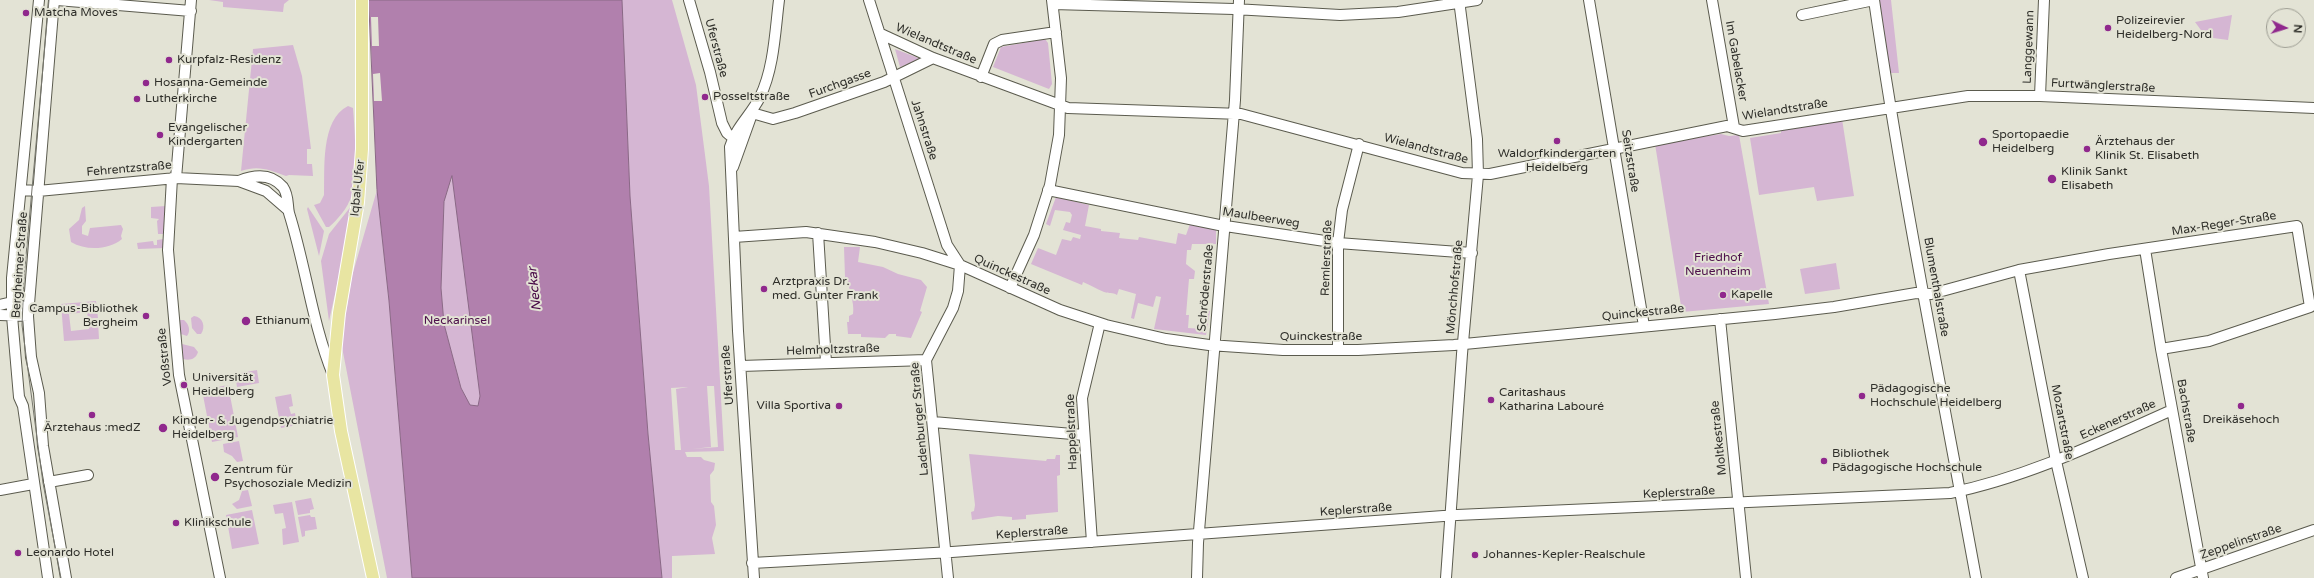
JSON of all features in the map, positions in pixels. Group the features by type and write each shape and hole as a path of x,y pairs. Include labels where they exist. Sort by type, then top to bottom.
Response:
{"main road":[{"name":"Iqbal-Ufer","path":"362,0 362,149 358,202 339,313 333,375 341,431 372,576"}],"street":[{"name":"Bergheimer Straße","path":"39,0 21,190 12,316 19,397 23,406 33,484 48,578"},
{"name":"Bergheimer Straße","path":"54,0 28,316 31,357 39,393 40,418 48,482 66,578"},
{"path":"57,0 190,11"},
{"name":"Voßstraße","path":"192,0 168,250 179,371 220,578"},
{"name":"Uferstraße","path":"689,0 710,72 722,122 727,133 733,138 730,147 734,237 754,578"},
{"path":"733,138 743,122 752,113 765,86 770,66 779,0"},
{"name":"Jahnstraße","path":"869,0 947,245 960,265"},
{"path":"1010,288 1034,235 1048,190 1059,135 1061,78 1052,2 1239,4 1340,15 1398,12 1477,0"},
{"name":"Seitzstraße","path":"1589,0 1644,326"},
{"name":"Im Gabelacker","path":"1712,0 1734,127"},
{"path":"1802,15 1874,0"},
{"name":"Blumenthalstraße","path":"1874,0 1924,294 1976,578"},
{"name":"Langgewann","path":"2040,96 2044,0"},
{"name":"Mönchhofstraße","path":"1446,578 1445,516 1472,253 1478,175 1477,139 1460,2"},
{"name":"Schröderstraße","path":"1197,578 1195,534 1214,345 1234,113 1239,4"},
{"name":"Wielandtstraße","path":"981,77 994,44 1002,40 1056,32"},
{"name":"Wielandtstraße","path":"881,34 933,58 981,77 1068,108 1234,113 1359,144 1432,166 1478,175 1726,126 1734,127 1743,131 1892,107"},
{"name":"Furchgasse","path":"752,113 768,119 779,118 893,77 933,58"},
{"name":"Furtwänglerstraße","path":"1892,107 1968,96 2040,96 2314,108"},
{"name":"Uferstraße","path":"732,170 752,113"},
{"name":"Remlerstraße","path":"1338,350 1338,243 1342,210 1359,144"},
{"name":"Fehrentzstraße","path":"21,190 38,190 174,178 239,181 259,176 273,179 286,194 288,210 304,266 320,345 333,375"},
{"name":"Fehrentzstraße","path":"239,181 266,191 288,210"},
{"name":"Maulbeerweg","path":"1048,190 1224,225 1338,243 1472,253"},
{"name":"Max-Reger-Straße","path":"1924,294 1931,294 2020,270 2297,226 2305,267 2310,307 2209,340 2161,349"},
{"name":"Quinckestraße","path":"734,237 806,232 876,242 922,253 960,265 1060,310 1100,324 1143,335 1214,345 1283,350 1338,350 1463,343 1827,308 1916,293 1924,294"},
{"path":"818,233 826,362"},
{"name":"Bachstraße","path":"2145,249 2161,349 2202,574"},
{"name":"Ladenburger Straße","path":"948,578 926,360 953,308 960,277 960,265"},
{"name":"Mozartstraße","path":"2020,270 2056,461 2084,578"},
{"path":"0,304 12,302 23,306 28,316 0,315"},
{"name":"Moltkestraße","path":"1720,318 1734,503 1746,578"},
{"name":"Happelstraße","path":"1092,542 1084,435 1084,386 1100,324"},
{"name":"Helmholtzstraße","path":"741,366 826,362 926,360"},
{"name":"Eckenerstraße","path":"1961,491 2056,461 2172,410"},
{"path":"933,422 1084,435"},
{"path":"48,482 88,475"},
{"path":"0,490 33,484"},
{"name":"Keplerstraße","path":"752,562 945,552 1445,516 1950,493 1961,491"},
{"name":"Zeppelinstraße","path":"2176,578 2202,574 2314,530"}],"green space":[{"path":"209,0 289,0 284,4 283,12 223,7 223,2"},
{"path":"622,0 672,0 696,85 709,186 724,451 685,452 687,457 701,457 704,460 715,463 714,470 710,475 711,502 714,506 716,525 712,538 715,554 672,556 672,578 662,578 648,434 630,196","holes":["707,386 714,386 718,447 692,449 711,447","688,387 676,389 681,450 675,450 671,388"]},
{"path":"1877,0 1891,0 1899,73 1888,73"},
{"path":"2232,15 2228,40 2206,37 2195,22"},
{"path":"1045,39 1048,43 1052,84 1049,89 993,67 1001,47"},
{"path":"293,45 302,76 311,149 307,149 307,164 312,164 313,176 286,176 259,168 241,171 253,49"},
{"path":"895,49 921,59 900,67"},
{"path":"348,106 353,108 355,129 355,177 353,188 350,201 345,209 329,227 326,227 314,205 320,203 324,195 325,160 328,134 339,113"},
{"path":"1842,119 1854,196 1817,201 1814,187 1759,195 1750,138 1781,133 1781,130"},
{"name":"Friedhof Neuenheim","path":"1721,134 1729,136 1739,135 1769,304 1682,312 1655,144"},
{"name":"Neckarinsel","path":"453,175 480,396 479,406 470,406 461,388 444,324 441,288 444,202"},
{"path":"377,190 389,301 412,578 387,578 341,342 352,276"},
{"path":"1056,197 1089,205 1085,226 1101,229 1101,231 1120,233 1119,238 1138,240 1139,237 1176,244 1178,233 1186,235 1190,224 1216,230 1216,244 1192,244 1191,250 1187,250 1186,264 1195,271 1194,279 1189,279 1186,315 1189,315 1188,328 1202,329 1203,315 1199,315 1200,310 1210,311 1206,335 1154,329 1161,297 1156,296 1153,307 1138,303 1134,319 1131,318 1136,294 1119,289 1117,295 1104,292 1083,282 1082,285 1031,264 1038,248 1056,255 1062,239 1071,241 1073,237 1080,239 1081,235 1063,230 1066,222 1070,223 1072,215 1070,212 1055,210 1050,226 1046,224"},
{"path":"352,205 348,236 329,321 321,261 329,234"},
{"path":"85,206 86,221 82,226 82,234 88,236 90,228 121,225 123,229 121,236 122,239 117,243 97,248 83,247 71,242 69,229 79,220 82,208"},
{"path":"166,206 164,234 158,234 157,221 159,219 151,218 151,207"},
{"path":"308,207 324,231 319,256 307,209"},
{"path":"164,239 165,248 138,249 137,243 153,241 154,245 157,245 157,240"},
{"path":"844,247 860,247 858,262 883,267 898,274 921,280 927,287 920,311 922,312 911,338 896,336 896,334 889,334 885,338 861,337 861,334 848,334 847,322 849,322 849,316 853,314 853,309 847,277 845,277"},
{"path":"1836,263 1840,289 1805,294 1800,269"},
{"path":"96,301 98,318 88,319 87,312 69,314 71,331 89,329 88,322 98,321 99,339 64,341 61,304"},
{"path":"194,316 200,318 203,323 203,331 201,334 197,334 192,328 191,318"},
{"path":"179,320 184,320 188,326 189,332 187,336 181,334"},
{"path":"182,344 194,347 198,352 194,358 190,360 183,359"},
{"path":"257,370 259,383 237,387 235,374"},
{"path":"228,385 238,437 212,442 202,390"},
{"path":"291,394 293,406 289,407 291,414 295,413 297,425 281,428 275,397"},
{"path":"239,441 243,461 237,462 232,456 224,452 223,444"},
{"path":"969,454 1046,461 1047,459 1055,459 1056,455 1060,455 1060,475 1057,476 1058,512 1026,515 1026,519 1012,520 1012,517 998,516 972,520 971,512 974,511 975,505"},
{"path":"248,490 252,506 237,509 232,504 239,500 242,491"},
{"path":"311,498 314,509 310,510 310,513 298,515 295,501"},
{"path":"292,502 299,542 283,545 282,529 286,528 283,513 275,514 273,505"},
{"path":"252,510 259,544 232,549 226,515"},
{"path":"310,515 311,517 315,517 317,529 305,531 305,536 302,537 298,517"}],"water":[{"name":"Neckar","path":"369,0 622,0 630,196 648,434 662,578 412,578 389,301 377,190","holes":["452,176 480,396 478,406 470,405 461,388 444,324 441,288 444,202"]}],"pier":[{"path":"371,17 378,17 379,46 372,46"},
{"path":"380,73 382,101 374,101 373,74"}],"tram line":[{"path":"49,0 24,278 22,325 43,483 61,578"}],"place":[{"name":"Matcha Moves","path":"26,13"},
{"name":"Polizeirevier Heidelberg-Nord","path":"2108,28"},
{"name":"Kurpfalz-Residenz","path":"169,60"},
{"name":"Hosanna-Gemeinde","path":"146,83"},
{"name":"Posseltstraße","path":"705,97"},
{"name":"Lutherkirche","path":"137,99"},
{"name":"Evangelischer Kindergarten","path":"160,135"},
{"name":"Waldorfkindergarten Heidelberg","path":"1557,141"},
{"name":"Sportopaedie Heidelberg","path":"1983,142"},
{"name":"Ärztehaus der Klinik St. Elisabeth","path":"2087,149"},
{"name":"Klinik Sankt Elisabeth","path":"2052,179"},
{"name":"Arztpraxis Dr. med. Gunter Frank","path":"764,289"},
{"name":"Kapelle","path":"1723,295"},
{"name":"Campus-Bibliothek Bergheim","path":"146,316"},
{"name":"Ethianum","path":"246,321"},
{"name":"Universität Heidelberg","path":"184,385"},
{"name":"Pädagogische Hochschule Heidelberg","path":"1862,396"},
{"name":"Caritashaus Katharina Labouré","path":"1491,400"},
{"name":"Villa Sportiva","path":"839,406"},
{"name":"Dreikäsehoch","path":"2241,406"},
{"name":"Ärztehaus :medZ","path":"92,415"},
{"name":"Kinder- & Jugendpsychiatrie Heidelberg","path":"163,428"},
{"name":"Bibliothek Pädagogische Hochschule","path":"1824,461"},
{"name":"Zentrum für Psychosoziale Medizin","path":"215,477"},
{"name":"Klinikschule","path":"176,523"},
{"name":"Leonardo Hotel","path":"18,553"},
{"name":"Johannes-Kepler-Realschule","path":"1475,555"}]}
